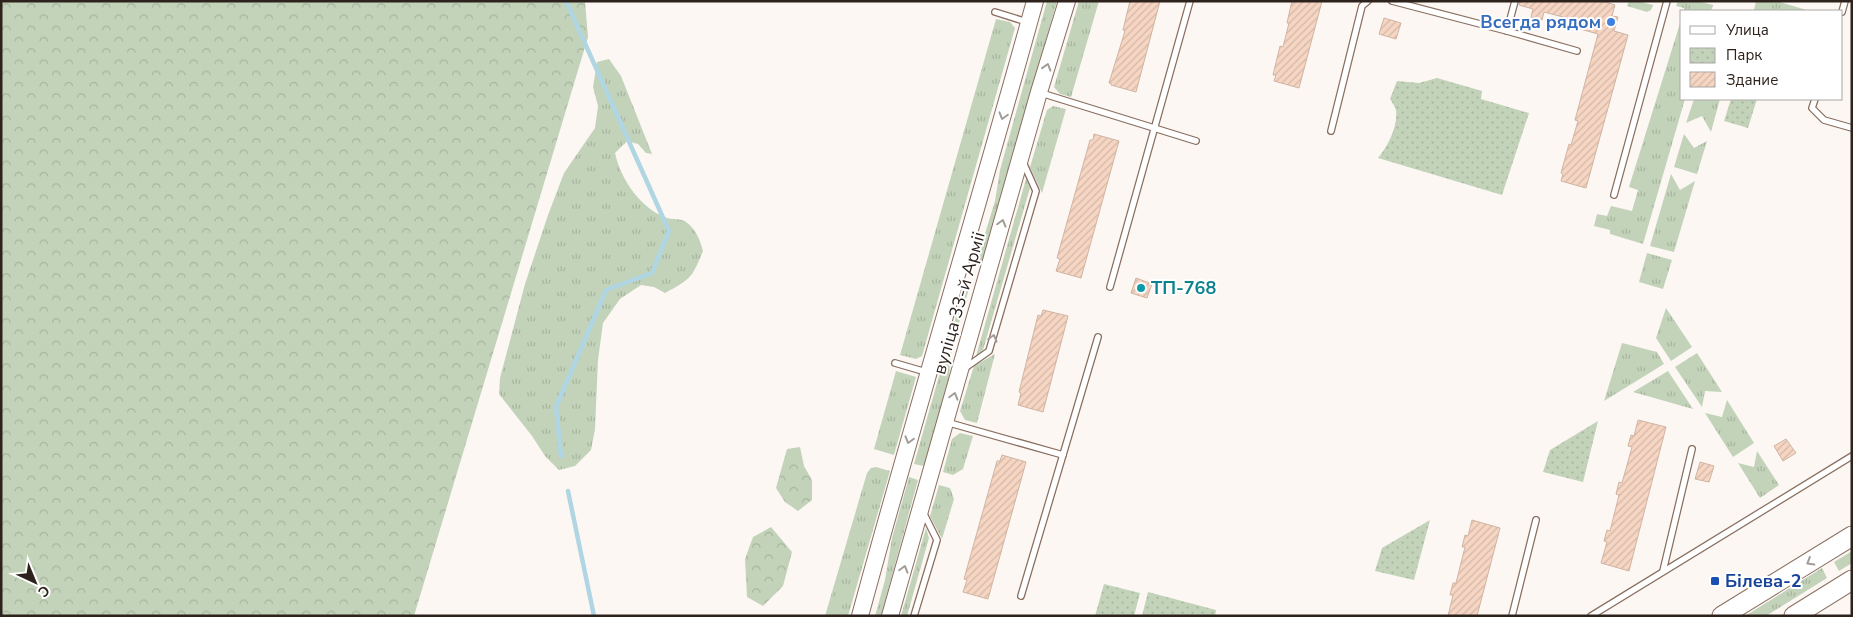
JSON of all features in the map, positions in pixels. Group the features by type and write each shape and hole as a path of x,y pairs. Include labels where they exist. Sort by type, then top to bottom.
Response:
{"main road":[{"path":"1722,616 1852,536"},
{"path":"1794,616 1852,580"}],"street":[{"name":"вуліца 33-й Арміі","path":"860,616 1035,1"},
{"name":"вуліца 33-й Арміі","path":"890,616 1039,92 1067,1"},
{"path":"965,249 967,260 976,266 985,265 992,258"},
{"path":"956,282 963,276 972,276 980,282 982,292"}],"lane":[{"path":"1110,286 1190,1"},
{"path":"1331,131 1362,6 1368,1"},
{"path":"1392,1 1507,30 1577,51"},
{"path":"1507,30 1515,1"},
{"path":"1614,195 1667,1"},
{"path":"995,12 1030,22"},
{"path":"1039,92 1196,141"},
{"path":"1815,100 1812,108 1824,120 1852,128"},
{"path":"961,371 989,351 1036,191 1021,157"},
{"path":"1021,596 1098,336"},
{"path":"894,363 928,373"},
{"path":"946,422 1063,455"},
{"path":"1663,572 1692,448"},
{"path":"1592,616 1852,456"},
{"path":"914,616 937,540 921,508"},
{"path":"1512,616 1536,520"}],"green space":[{"path":"1,1 585,1 588,37 414,616 1,616"},
{"path":"1047,1 1057,1 982,261 977,260 995,201 1000,170"},
{"path":"1079,1 1099,1 1071,97 1060,94 1054,87"},
{"path":"1629,1 1653,5 1651,10 1647,12 1627,6"},
{"path":"1678,1 1697,1 1713,5 1711,10 1684,10 1684,8 1676,6"},
{"path":"1756,1 1776,1 1807,10 1754,10"},
{"path":"996,19 1010,22 1015,28 922,356 916,359 900,355"},
{"path":"1680,23 1680,100 1685,100 1643,244 1610,234 1610,230 1594,226 1597,214 1607,216 1611,206 1632,211 1638,190 1629,187"},
{"path":"609,59 621,76 652,154 646,153 638,144 627,141 615,153 622,173 627,183 649,208 667,218 686,222 697,235 703,251 696,267 686,281 665,293 654,287 641,285 620,299 603,323 598,360 595,429 591,450 575,466 559,470 545,456 499,394 500,378 525,284 548,215 564,173 595,128 598,106 593,87 597,62"},
{"path":"1437,78 1482,91 1481,99 1529,113 1502,195 1378,158 1389,142 1394,129 1396,110 1390,99 1397,81 1419,83"},
{"path":"1694,100 1720,100 1711,132 1702,116 1686,123"},
{"path":"1731,100 1757,100 1748,128 1724,121"},
{"path":"1053,106 1066,109 1042,193 1030,167 1047,110"},
{"path":"1684,134 1694,148 1707,141 1697,174 1674,167"},
{"path":"1671,174 1680,190 1695,181 1674,252 1650,246"},
{"path":"1026,179 1030,188 983,350 976,356"},
{"path":"1647,253 1672,260 1663,289 1639,282"},
{"path":"966,281 971,282 952,347 948,384 924,466 914,464"},
{"path":"1666,308 1692,347 1671,361 1656,338"},
{"path":"1622,343 1657,352 1664,364 1604,401"},
{"path":"1697,353 1722,392 1705,391 1702,407 1675,367"},
{"path":"995,354 977,423 965,420 960,411 974,366"},
{"path":"896,371 916,377 894,455 874,449"},
{"path":"1668,371 1693,409 1633,392"},
{"path":"1727,400 1754,443 1733,457 1705,413 1722,417"},
{"path":"1598,421 1583,482 1543,472 1550,450"},
{"path":"960,433 973,436 963,469 953,475 943,472 952,439"},
{"path":"800,447 804,466 812,480 812,500 798,511 785,502 776,488 787,449"},
{"path":"1757,451 1779,485 1760,498 1738,463 1754,467"},
{"path":"876,467 890,471 848,616 825,616 867,473 871,468"},
{"path":"909,477 918,480 881,616 875,616 885,580 892,538"},
{"path":"939,485 950,488 954,499 942,539 930,516"},
{"path":"1430,520 1414,580 1375,571 1382,548"},
{"path":"771,527 792,552 783,586 763,606 747,597 745,559 753,537"},
{"path":"926,528 929,538 907,616 901,616"},
{"path":"1852,551 1852,563 1839,571 1834,562"},
{"path":"1822,568 1827,578 1766,616 1745,616"},
{"path":"1104,584 1140,593 1134,616 1095,616"},
{"path":"1148,592 1216,610 1215,616 1142,616"}],"building":[{"path":"1130,1 1160,1 1136,92 1109,83 1125,31 1123,30"},
{"path":"1292,1 1322,1 1299,88 1274,81 1276,75 1273,75 1280,46 1283,47"},
{"path":"1520,1 1603,1 1615,5 1612,16 1618,17 1614,31 1628,35 1586,188 1561,181 1563,174 1561,173 1578,121 1575,120 1598,34 1580,29 1582,22 1544,12 1542,20 1531,17 1533,9 1519,5"},
{"path":"1384,18 1401,23 1396,39 1379,34"},
{"path":"1094,134 1119,141 1081,278 1056,271 1060,259 1057,258 1090,140 1093,140"},
{"name":"ТП-768","path":"1136,278 1152,284 1147,298 1131,293"},
{"path":"1043,310 1068,316 1043,412 1018,405 1021,393 1019,392 1038,315 1041,316"},
{"path":"1638,420 1666,427 1629,571 1601,563 1607,542 1604,541 1607,530 1610,531 1619,495 1616,494 1619,482 1622,483 1632,447 1628,446 1631,435 1634,436"},
{"path":"1786,439 1796,453 1783,461 1774,446"},
{"path":"1002,455 1026,462 988,599 963,592 967,580 964,579 997,461 1000,461"},
{"path":"1700,462 1714,466 1709,482 1695,479"},
{"path":"1472,520 1500,528 1477,616 1448,616 1453,595 1450,595 1453,583 1456,583 1465,547 1462,547 1465,535 1468,536"}],"waterway":[{"path":"561,456 556,407 606,290 652,273 669,231 566,1"},
{"path":"568,491 594,616"}],"place":[{"name":"Всегда рядом","path":"1611,22"},
{"name":"ТП-768","path":"1141,288"},
{"name":"Білева-2","path":"1715,581"}]}
